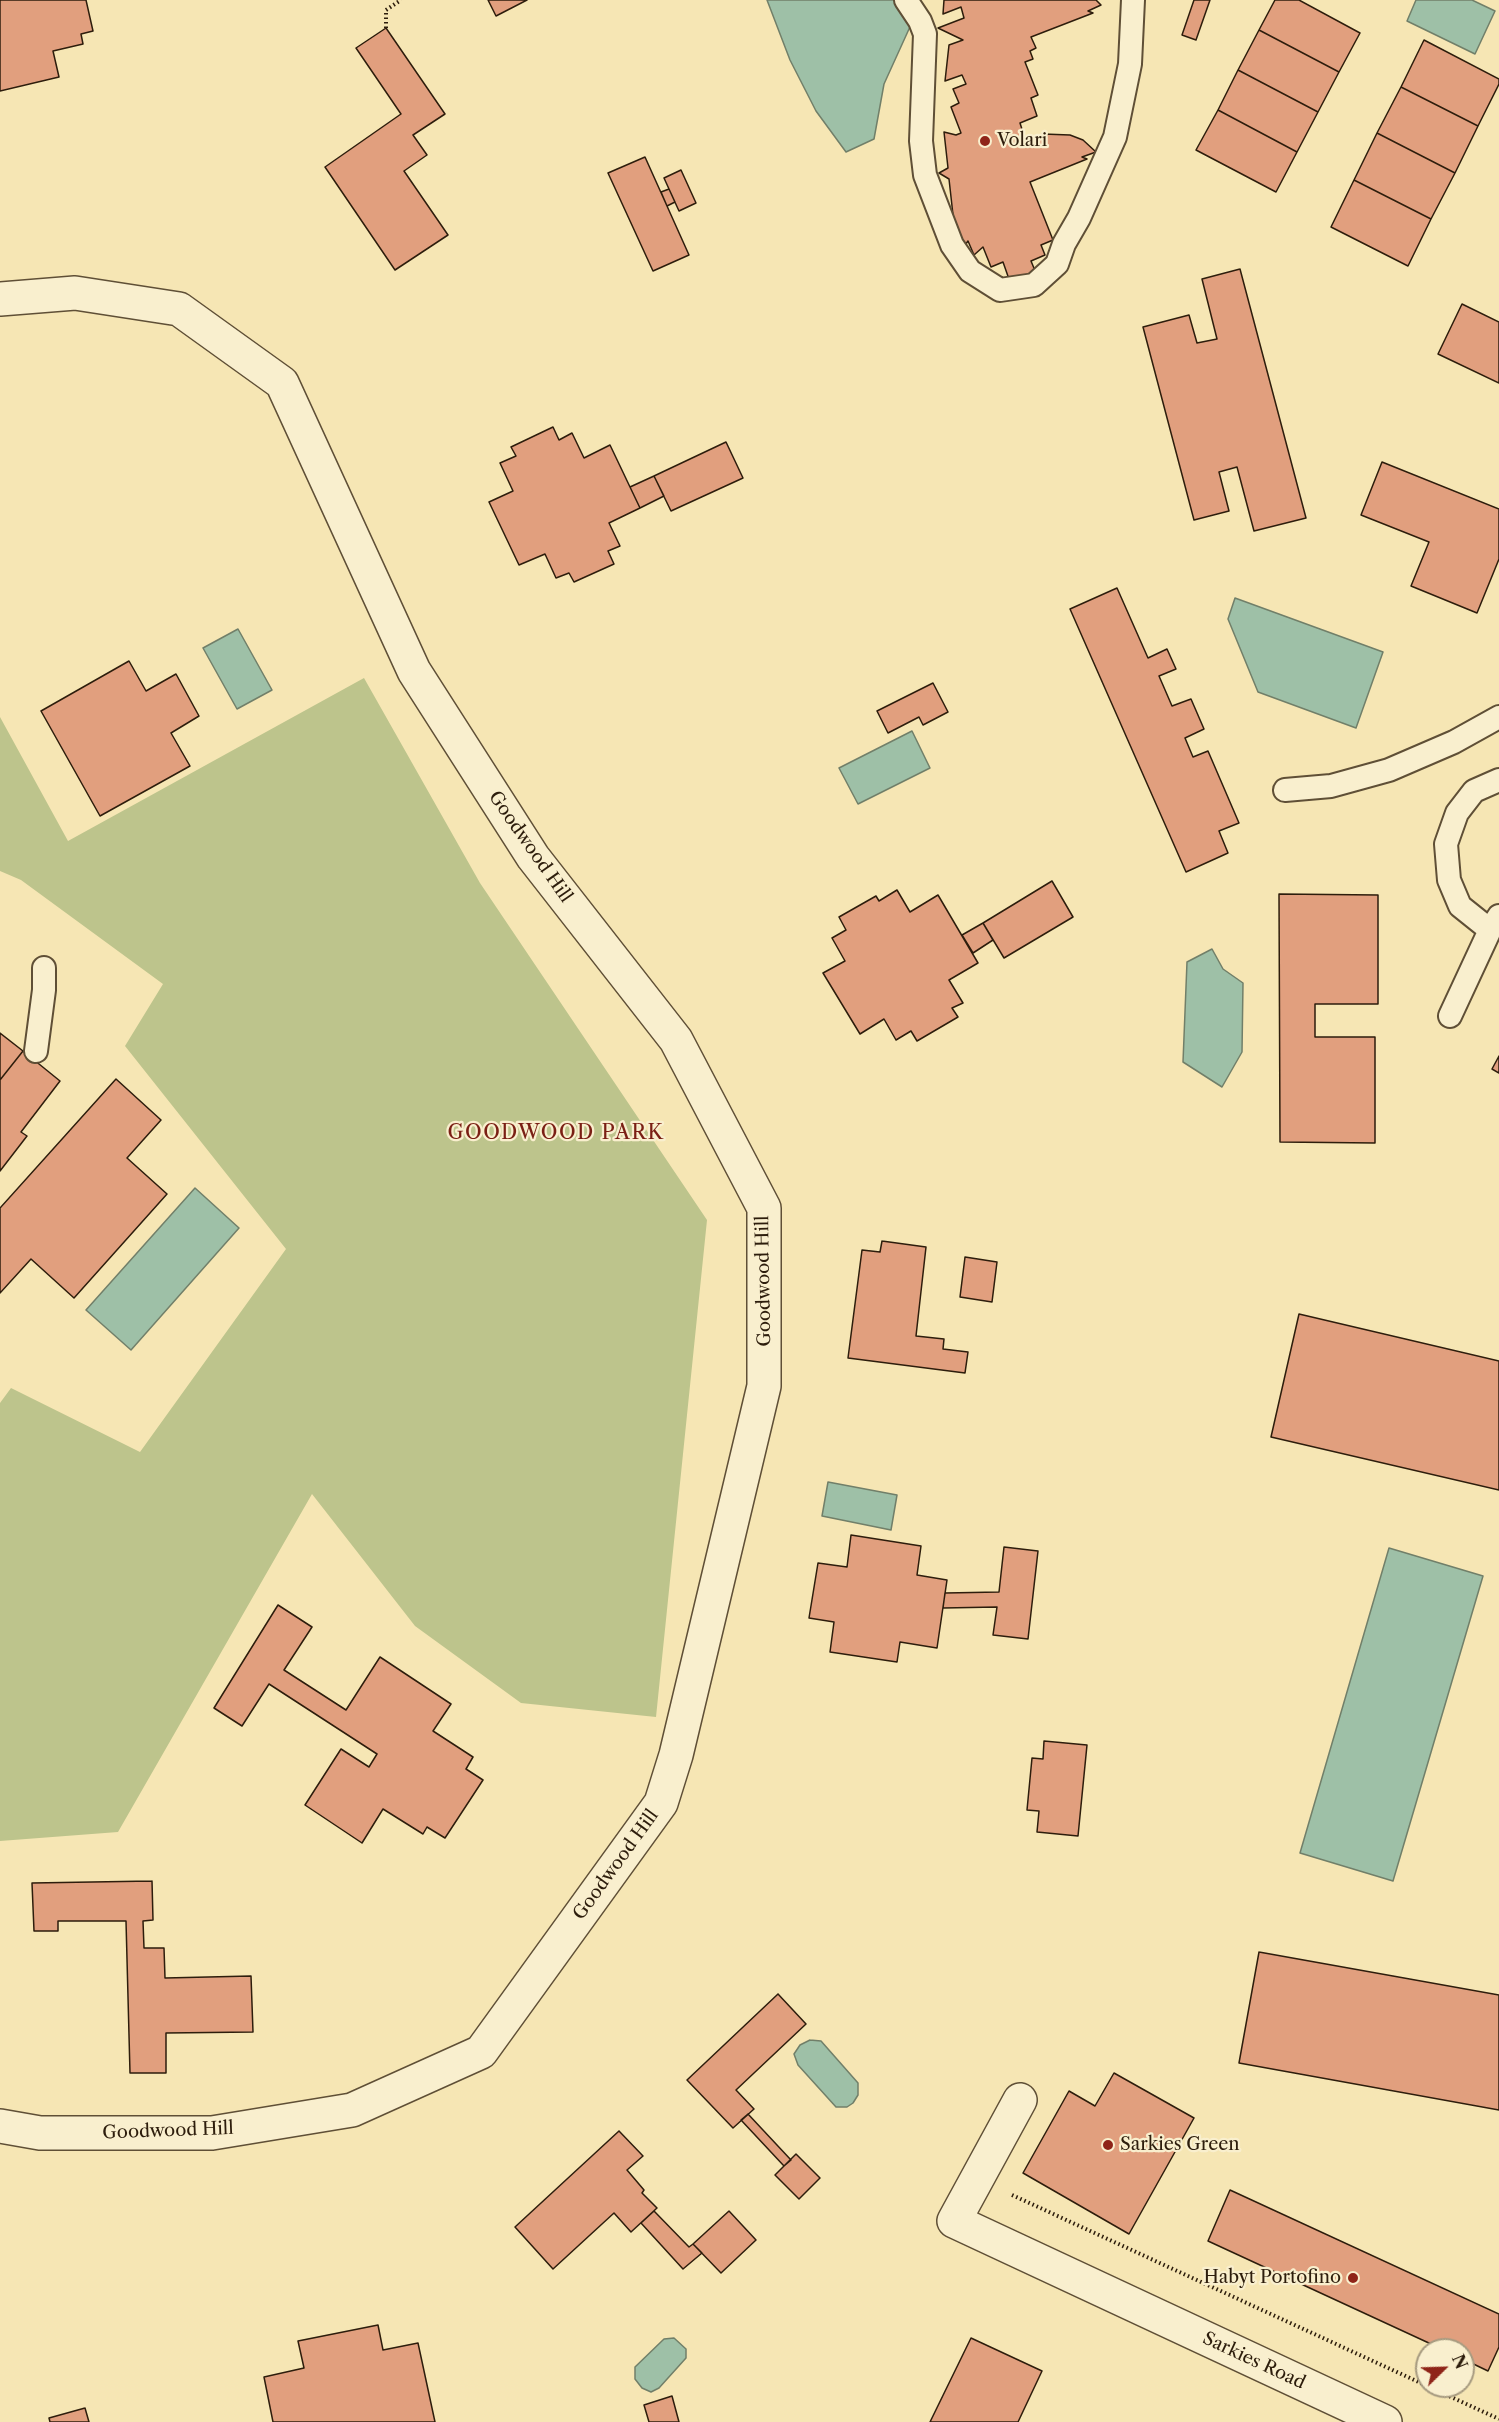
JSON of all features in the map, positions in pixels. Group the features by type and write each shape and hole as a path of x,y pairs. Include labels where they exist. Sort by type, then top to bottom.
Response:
{"street":[{"name":"Goodwood Hill","path":"0,299 75,293 179,309 282,383 414,671 533,857 676,1040 764,1208 764,1386 679,1744 662,1803 481,2052 352,2110 224,2131 40,2133 0,2126"},
{"name":"Sarkies Road","path":"1020,2100 954,2221 1374,2420"}],"lane":[{"path":"906,0 920,21 925,34 921,141 925,176 952,244 970,271 1000,290 1034,285 1056,264 1079,218 1114,137 1130,64 1133,0"},
{"path":"1286,790 1331,786 1389,770 1454,742 1499,717"},
{"path":"1450,1016 1495,923 1460,906 1449,880 1446,844 1457,813 1474,791 1499,780"},
{"path":"36,1051 44,968"}],"path":[{"path":"386,28 386,10 401,0"},
{"path":"1007,2193 1499,2419"}],"shaded area":[{"path":"767,0 898,0 914,18 884,84 874,139 846,152 816,111 790,60"},
{"path":"1416,0 1472,0 1495,11 1475,54 1407,21"},
{"path":"1235,598 1383,652 1356,728 1258,692 1228,619"},
{"path":"238,629 272,690 237,709 203,648"},
{"path":"364,678 480,883 707,1220 656,1717 521,1703 415,1626 312,1494 118,1832 0,1841 0,1403 11,1388 140,1452 286,1249 125,1046 163,984 21,880 0,871 0,717 68,841"},
{"path":"912,731 930,768 858,804 839,768"},
{"path":"1212,949 1223,969 1243,983 1242,1052 1222,1087 1183,1062 1187,962"},
{"path":"195,1188 239,1228 131,1350 86,1310"},
{"path":"828,1482 897,1495 891,1530 822,1516"},
{"path":"1389,1548 1483,1576 1393,1881 1300,1853"},
{"path":"810,2040 821,2041 858,2083 858,2095 847,2107 836,2107 798,2065 794,2054 800,2045"},
{"path":"674,2338 686,2349 686,2358 659,2388 651,2392 642,2388 635,2379 635,2367 664,2339"}],"building":[{"path":"0,0 86,0 93,31 81,34 83,44 53,51 59,77 0,91"},
{"path":"488,0 527,0 496,16"},
{"name":"Volari","path":"944,0 1096,0 1101,5 1088,11 1093,13 1031,37 1036,48 1030,51 1033,59 1025,62 1038,95 1031,98 1037,116 1020,123 1026,142 1043,134 1070,135 1083,140 1096,152 1082,157 1087,159 1030,182 1053,240 1041,245 1045,255 1031,261 1036,273 1010,282 1003,262 991,267 983,247 974,255 968,241 960,252 949,179 939,173 948,168 944,132 956,135 961,133 951,107 959,103 953,89 966,84 962,75 945,81 949,45 963,40 938,28 964,18 961,7 943,14"},
{"path":"1194,0 1210,0 1196,40 1182,35"},
{"path":"1275,0 1299,0 1360,33 1339,72 1259,30"},
{"path":"386,28 445,114 413,135 427,155 404,171 448,235 395,270 325,167 401,114 356,48"},
{"path":"1259,30 1339,72 1318,112 1238,70"},
{"path":"1424,40 1499,79 1499,84 1478,126 1401,87"},
{"path":"1238,70 1318,112 1297,152 1218,110"},
{"path":"1401,87 1478,126 1455,173 1377,133"},
{"path":"1218,110 1297,152 1276,192 1196,150"},
{"path":"1377,133 1455,173 1431,219 1354,180"},
{"path":"645,157 689,255 653,271 608,173"},
{"path":"681,170 696,203 679,211 664,178"},
{"path":"1354,180 1431,219 1408,266 1331,227"},
{"path":"669,189 675,202 667,206 661,192"},
{"path":"1240,269 1306,518 1254,531 1237,467 1219,472 1229,511 1194,520 1143,327 1189,315 1197,343 1217,339 1202,279"},
{"path":"1462,304 1499,322 1499,383 1438,354"},
{"path":"553,427 559,440 572,433 584,458 610,445 640,508 609,523 620,546 608,551 614,564 574,582 569,573 556,578 545,554 519,565 489,502 513,491 500,463 516,456 511,447"},
{"path":"726,442 743,478 671,511 654,476"},
{"path":"1382,462 1499,509 1499,559 1477,613 1411,586 1429,542 1361,515"},
{"path":"654,476 664,496 640,508 630,487"},
{"path":"1117,588 1148,658 1167,649 1176,669 1159,676 1172,706 1191,699 1204,729 1185,738 1193,757 1208,751 1239,823 1219,831 1228,853 1186,872 1070,609"},
{"path":"129,661 146,691 176,674 199,716 171,733 190,766 100,816 41,711"},
{"path":"933,683 948,712 923,725 919,717 888,733 877,711"},
{"path":"1052,881 1073,917 1004,958 983,923"},
{"path":"897,890 910,912 938,895 978,963 949,980 963,1003 952,1008 958,1017 917,1041 911,1031 896,1040 884,1019 860,1034 823,973 845,961 832,938 846,930 839,917 876,896 879,901"},
{"path":"1279,894 1378,895 1378,1004 1315,1004 1315,1037 1375,1037 1375,1143 1280,1142"},
{"path":"983,923 993,940 973,953 962,935"},
{"path":"0,1033 23,1051 0,1080"},
{"path":"23,1051 60,1081 21,1132 27,1136 0,1171 0,1080"},
{"path":"1499,1056 1499,1073 1492,1069"},
{"path":"116,1079 161,1120 127,1158 167,1194 74,1298 31,1259 0,1293 0,1208"},
{"path":"882,1241 926,1247 916,1336 944,1339 943,1349 968,1352 965,1373 848,1358 862,1250 880,1252"},
{"path":"965,1257 997,1262 992,1302 960,1297"},
{"path":"1299,1314 1499,1361 1499,1490 1271,1437"},
{"path":"851,1535 921,1546 917,1575 947,1580 937,1648 900,1642 897,1662 830,1652 834,1622 809,1618 818,1563 847,1567"},
{"path":"1004,1547 1038,1551 1028,1639 993,1635 997,1607 943,1608 945,1593 999,1592"},
{"path":"278,1605 312,1627 284,1670 346,1710 380,1657 451,1704 433,1731 473,1757 466,1769 483,1780 445,1838 427,1827 423,1834 383,1809 362,1843 305,1805 341,1749 369,1767 377,1754 269,1684 242,1726 214,1708"},
{"path":"1044,1741 1087,1745 1078,1836 1037,1832 1039,1811 1027,1810 1032,1758 1043,1759"},
{"path":"152,1881 153,1920 143,1921 144,1948 164,1948 165,1978 251,1976 253,2032 166,2033 166,2073 130,2073 126,1921 58,1921 58,1931 34,1931 32,1883"},
{"path":"1259,1952 1499,1995 1499,2110 1239,2063"},
{"path":"778,1994 806,2024 736,2090 754,2109 733,2128 687,2080"},
{"name":"Sarkies Green","path":"1114,2073 1194,2118 1129,2234 1023,2173 1069,2091 1095,2106"},
{"path":"748,2114 791,2160 784,2166 741,2120"},
{"path":"619,2131 643,2156 627,2170 644,2190 642,2193 657,2208 631,2232 614,2213 553,2269 515,2227"},
{"path":"796,2154 820,2178 799,2199 775,2175"},
{"name":"Habyt Portofino","path":"1230,2190 1499,2314 1499,2347 1488,2371 1475,2365 1475,2338 1418,2338 1208,2241"},
{"path":"654,2211 689,2247 693,2244 702,2253 683,2269 641,2223"},
{"path":"729,2211 756,2240 721,2273 693,2244"},
{"path":"378,2325 383,2350 418,2343 435,2422 273,2422 264,2377 304,2368 298,2341"},
{"path":"971,2338 1042,2371 1018,2422 930,2422"},
{"path":"672,2396 679,2422 649,2422 644,2405"},
{"path":"85,2408 89,2422 50,2422 49,2418"}],"place":[{"name":"Volari","path":"985,141"},
{"name":"Sarkies Green","path":"1108,2145"},
{"name":"Habyt Portofino","path":"1353,2278"}],"district":[{"name":"GOODWOOD PARK","path":"556,1133"}]}
